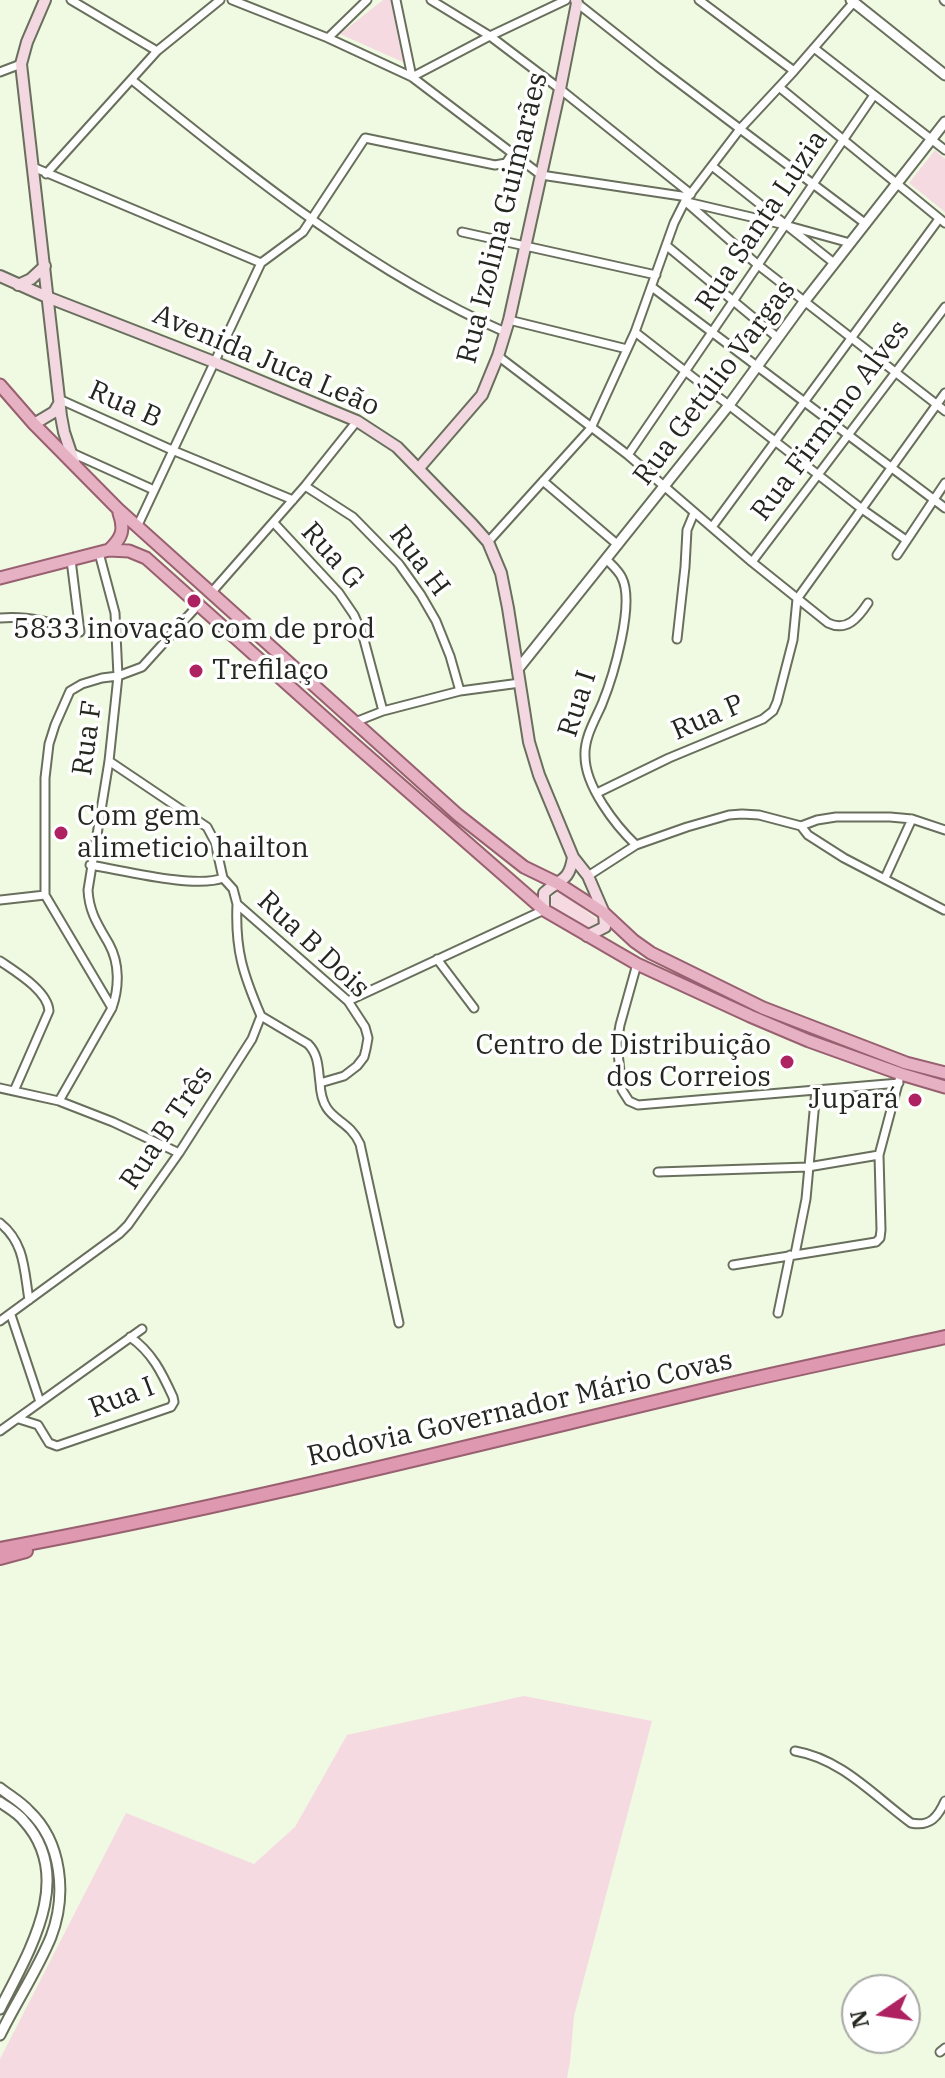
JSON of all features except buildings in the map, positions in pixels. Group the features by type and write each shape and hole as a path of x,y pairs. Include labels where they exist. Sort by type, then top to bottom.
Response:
{"highway":[{"name":"Rodovia Governador Mário Covas","path":"4,1552 422,1459 730,1384 945,1337"}],"main road":[{"path":"45,0 21,64 64,432 76,465"},
{"name":"Rua Izolina Guimarães","path":"419,468 479,400 498,356 509,320 560,89 573,1"},
{"path":"18,285 31,279 45,266"},
{"name":"Avenida Juca Leão","path":"0,276 357,421 397,447 419,468 488,542 501,573 529,742 539,775 573,857 588,876 604,913"},
{"path":"2,390 137,527 469,823 524,867 559,884 604,913 651,953 820,1031 906,1063 945,1073"},
{"path":"34,424 54,412 61,400"},
{"path":"104,552 118,542 123,531 118,509"},
{"path":"0,578 104,552 129,551 146,558 544,910 637,964 750,1016 900,1078 945,1087"},
{"path":"544,910 544,893 559,884 571,869 573,857"},
{"path":"587,936 605,927 604,913"}],"street":[{"path":"71,0 157,51"},
{"path":"46,174 157,51 220,0"},
{"path":"232,0 328,38 412,77 541,175 688,197 850,243"},
{"path":"328,38 367,0"},
{"path":"396,0 412,77"},
{"path":"431,0 490,36 560,89 688,197 758,265 945,411"},
{"path":"699,0 794,71"},
{"path":"412,77 490,36 573,1 866,224"},
{"path":"488,542 591,428 635,332 674,223 688,197 740,129 853,1 945,75"},
{"path":"814,48 945,150"},
{"path":"0,72 21,64"},
{"path":"132,80 312,220 437,300 505,332"},
{"path":"712,527 851,338 942,221 779,87"},
{"name":"Rua Santa Luzia","path":"628,455 874,95"},
{"name":"Rua Getúlio Vargas","path":"518,669 729,405 804,302 945,122"},
{"path":"137,527 261,263 303,232 365,138 495,165 506,163 512,154"},
{"path":"712,166 834,263"},
{"path":"33,167 261,263"},
{"path":"462,232 656,275"},
{"path":"667,246 778,338"},
{"path":"652,287 945,508"},
{"name":"Rua Firmino Alves","path":"752,562 945,307"},
{"path":"509,320 627,349"},
{"path":"635,332 906,540"},
{"path":"498,356 628,455 815,615 836,627 847,625 868,603"},
{"path":"797,599 945,393"},
{"name":"Rua B","path":"61,400 172,450"},
{"path":"211,593 274,523 357,421"},
{"path":"172,450 293,500"},
{"path":"72,453 154,490"},
{"path":"543,481 618,545"},
{"path":"897,555 945,483"},
{"name":"Rua H","path":"305,486 353,517 399,564 436,621 460,691"},
{"path":"677,639 687,530 694,513"},
{"name":"Rua G","path":"274,523 346,602 363,636 383,711"},
{"name":"Rua F","path":"59,1101 118,992 112,950 93,918 88,890 109,761 118,676 115,613 104,552"},
{"name":"Rua I","path":"606,559 624,582 626,608 606,695 586,743 585,768 612,819 636,845"},
{"path":"0,618 46,621 80,632 71,560"},
{"name":"Rua P","path":"597,793 669,758 763,719 773,711 793,640 797,599"},
{"path":"112,1008 45,895 49,744 73,689 142,667 199,604"},
{"path":"355,722 383,711 460,691 520,683"},
{"name":"Rua B Dois","path":"109,761 207,827 215,842 223,878 233,889 237,904 348,1001 365,1027 368,1038 364,1057 344,1076 320,1083"},
{"path":"588,876 636,845 729,815 759,815 801,826 836,817 890,817 912,819 945,830"},
{"path":"885,878 912,819"},
{"path":"801,826 808,835 844,858 944,910"},
{"path":"90,865 181,880 213,882 223,878"},
{"path":"0,900 45,895"},
{"path":"237,904 236,936 240,960 261,1016 313,1050 327,1110 349,1128 360,1144 399,1323"},
{"path":"348,1001 544,910"},
{"path":"437,959 474,1008"},
{"path":"0,961 41,993 49,1005 14,1091"},
{"path":"637,964 617,1043 622,1090 629,1101 638,1105 816,1090 900,1078 879,1155 880,1238 876,1242 733,1265"},
{"name":"Rua B Três","path":"0,1321 119,1234 179,1153 252,1039 261,1016"},
{"path":"0,1088 59,1101 179,1153"},
{"path":"778,1313 806,1199 816,1090"},
{"path":"658,1172 808,1167 879,1155"},
{"path":"0,1223 13,1234 18,1244 29,1300"},
{"path":"11,1315 40,1402"},
{"name":"Rua I","path":"0,1431 142,1329"},
{"name":"Rua I","path":"19,1419 38,1425 49,1443 57,1446 171,1407 173,1397 158,1365 130,1337"},
{"path":"795,1751 819,1757 847,1772 911,1823 922,1825 932,1821 939,1815 945,1801"},
{"path":"0,1788 29,1811 51,1841 59,1883 52,1934 0,2035"},
{"path":"0,1802 23,1819 32,1831 41,1845 47,1872 43,1916 4,1993 0,2009"}],"shaded area":[{"path":"383,0 392,0 405,63 340,34"},
{"path":"935,150 945,159 945,212 909,183"},
{"path":"560,891 600,925 591,931 585,929 552,908 551,898"},
{"path":"524,1696 652,1721 574,2016 567,2078 0,2078 0,2059 126,1813 254,1864 295,1827 347,1735"}],"place":[{"name":"5833 inovação com de prod","path":"194,601"},
{"name":"Trefilaço","path":"196,671"},
{"name":"Com gem alimeticio hailton","path":"61,833"},
{"name":"Centro de Distribuição dos Correios","path":"787,1062"},
{"name":"Jupará","path":"915,1100"}]}
